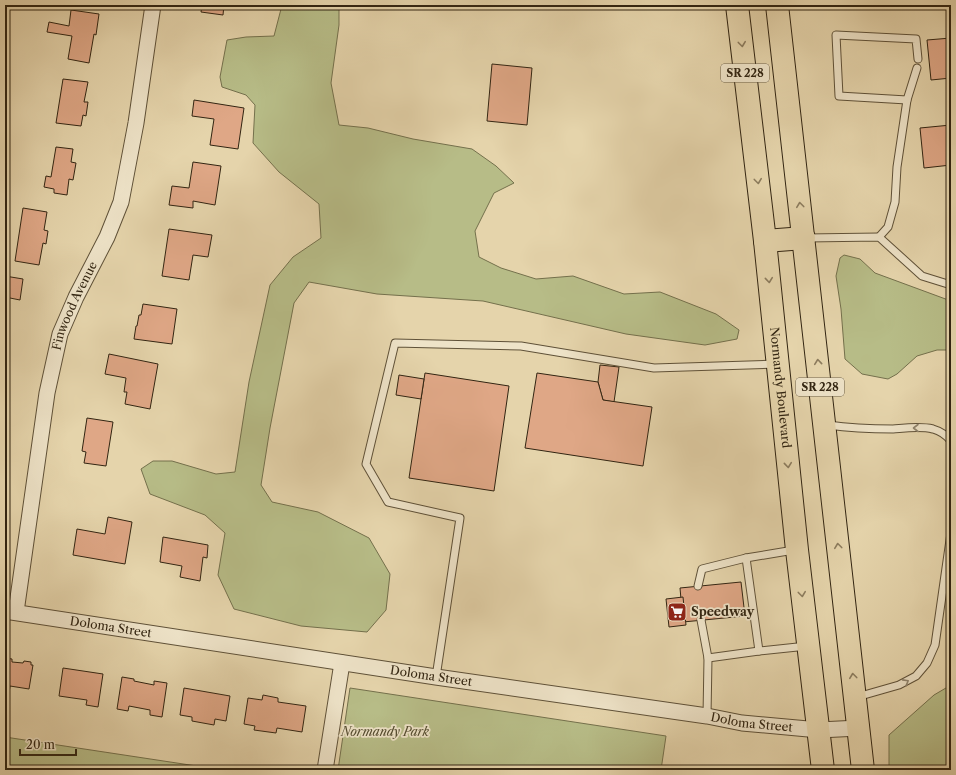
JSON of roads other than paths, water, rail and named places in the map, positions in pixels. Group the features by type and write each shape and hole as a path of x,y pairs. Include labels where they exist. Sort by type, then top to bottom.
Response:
{"main road":[{"name":"Normandy Boulevard","path":"737,5 765,241 797,550 823,770"},
{"name":"SR 228","path":"777,5 863,770"},
{"path":"765,241 804,238"}],"street":[{"name":"Finwood Avenue","path":"10,612 47,393 60,334 76,297 107,237 121,202 136,123 153,5"},
{"name":"Doloma Street","path":"10,612 436,678 707,716 742,723 819,730 859,728"},
{"path":"326,770 342,663"}],"lane":[{"path":"907,100 839,96 836,35 916,39 918,59"},
{"path":"879,237 888,227 895,202 897,167 907,100 918,68"},
{"path":"804,238 879,237 922,276 951,285"},
{"path":"436,678 460,518 388,502 366,464 395,343 521,346 654,368 777,364"},
{"path":"824,425 849,428 892,429 920,427 934,430 948,437 951,441"},
{"path":"855,698 899,685 916,676 927,663 935,645 951,533"},
{"path":"698,586 702,570 746,558 797,550"},
{"path":"746,558 759,651"},
{"path":"701,620 708,658 707,716"},
{"path":"708,658 809,646"}],"place":[{"name":"Speedway","path":"677,612"}],"park label":[{"name":"Normandy Park","path":"385,732"}]}
